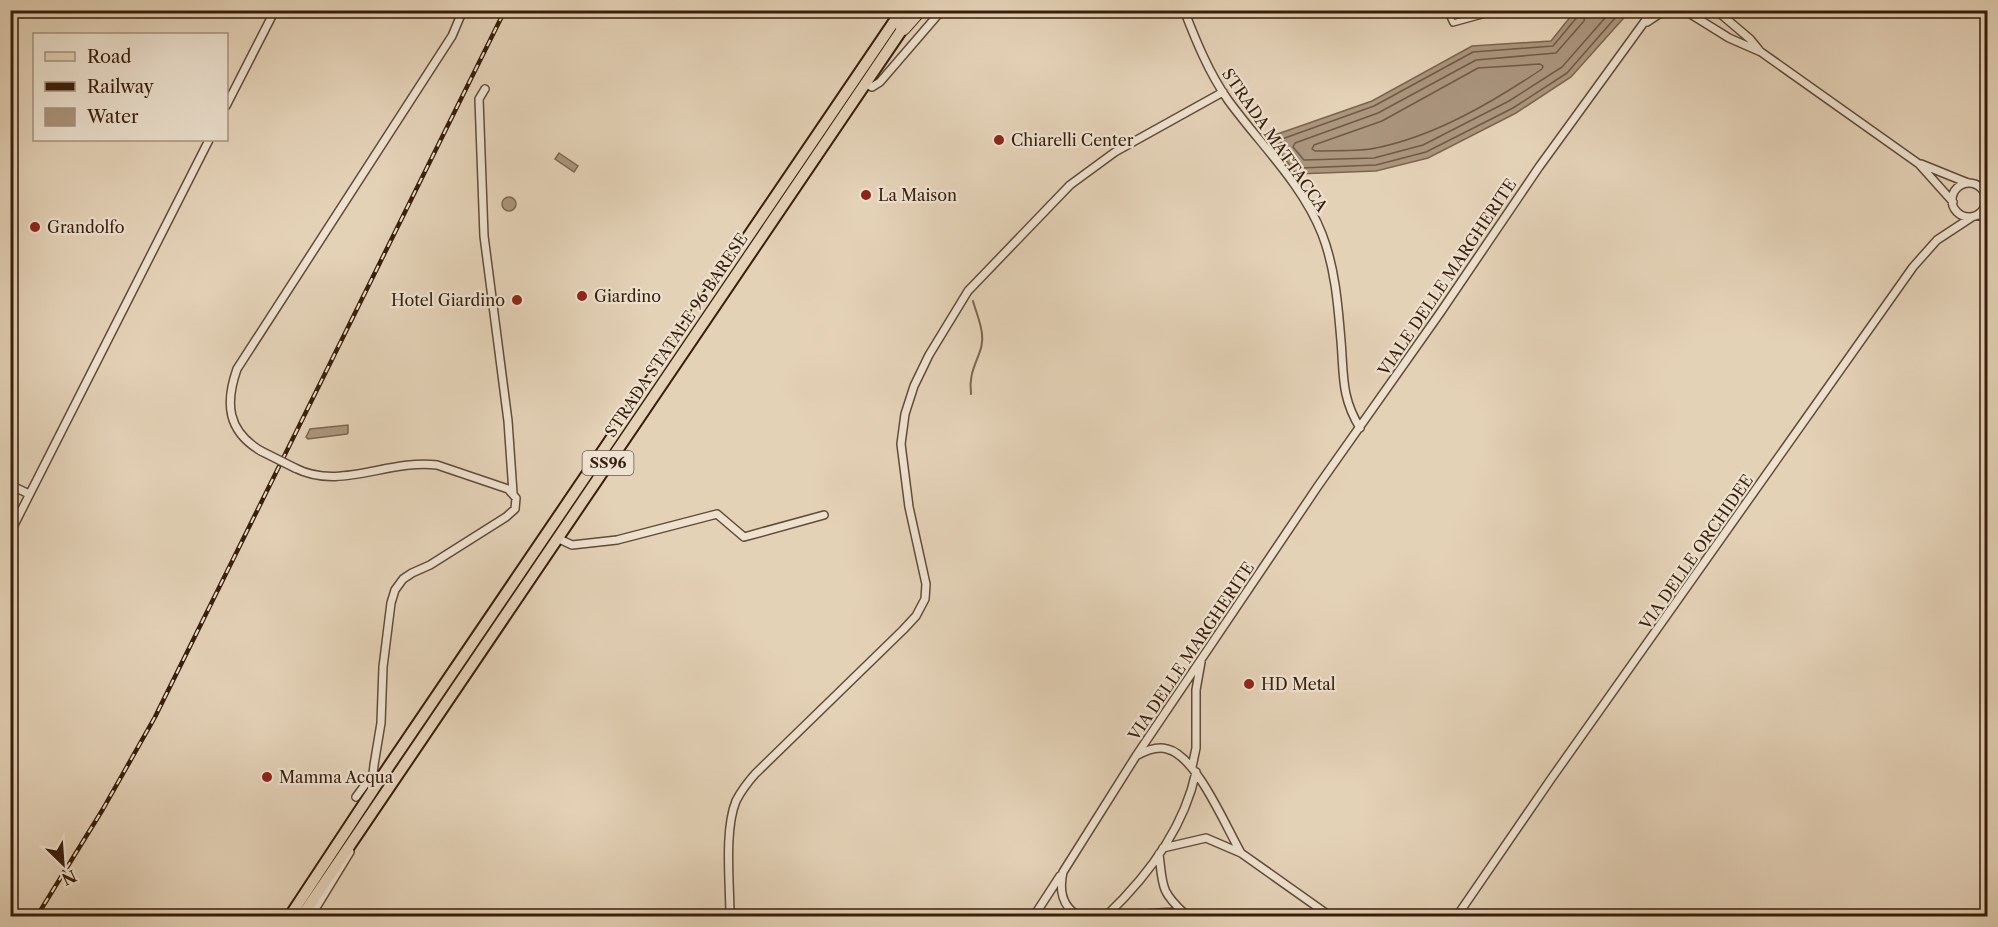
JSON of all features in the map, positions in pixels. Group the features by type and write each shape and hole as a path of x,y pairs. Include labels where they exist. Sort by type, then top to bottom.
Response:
{"highway":[{"path":"903,28 917,10"}],"main road":[{"name":"STRADA STATALE 96 BARESE","path":"290,916 361,800 383,775 902,10"},
{"name":"STRADA STATALE 96 BARESE","path":"302,916 903,28"},
{"path":"361,800 366,785 383,775"}],"street":[{"path":"228,102 275,10"},
{"path":"366,785 372,774 381,723 383,667 391,603 395,590 403,579 412,573 430,565 512,512 516,505 516,498 508,489 453,470 424,464 395,466 332,478 306,474 249,444 241,435 232,417 229,394 237,369 447,44 463,10"},
{"path":"866,83 872,87 880,82 942,10"},
{"name":"STRADA MATTACCA","path":"1184,10 1194,36 1223,92 1292,183 1311,211 1322,234 1331,264 1339,316 1347,403 1360,428"},
{"path":"1447,10 1453,23 1500,10"},
{"name":"VIALE DELLE MARGHERITE","path":"1268,562 1539,166 1653,10"},
{"path":"1637,29 1665,10"},
{"path":"1684,10 1729,38 1761,52 1919,164 1953,202 1957,212 1961,215 1988,219"},
{"path":"1716,10 1750,39 1761,52"},
{"path":"485,89 479,99 484,236 508,421 513,493"},
{"path":"730,916 730,829 740,794 755,774 903,630 916,616 925,599 926,584 909,507 901,444 905,414 914,386 929,355 968,291 1070,185 1115,153 1223,92"},
{"path":"10,533 208,141"},
{"name":"VIA DELLE ORCHIDEE","path":"1457,916 1551,779 1913,267 1937,240 1982,211 1987,196 1978,186 1919,164"},
{"path":"1953,202 1958,187 1968,183"},
{"path":"10,485 29,494"},
{"path":"557,538 572,545 617,540 717,514 744,537 824,515"},
{"name":"VIA DELLE MARGHERITE","path":"1034,916 1136,756 1268,562"},
{"path":"1106,916 1138,882 1161,851 1189,801 1196,748 1196,690 1201,659"},
{"name":"VIA DELLE MARGHERITE","path":"1136,756 1148,750 1167,748 1184,757 1194,769"},
{"path":"1194,769 1241,853"},
{"path":"310,916 346,862 362,828"},
{"path":"1161,851 1206,838 1241,853 1330,916"},
{"path":"1161,851 1161,882 1169,899 1188,915"},
{"path":"1063,872 1060,884 1062,897 1079,916"},
{"path":"1131,916 1155,913 1188,915"}],"water":[{"path":"1575,11 1630,11 1571,77 1516,113 1428,158 1376,171 1296,174 1269,137 1372,101 1472,46 1551,41"},
{"path":"559,153 578,166 574,172 555,159"},
{"path":"509,197 514,199 516,204 514,209 509,211 504,209 502,204 504,199"},
{"path":"348,425 347,434 308,439 306,437 310,429"}],"waterway":[{"path":"971,394 971,376 982,341 981,326 973,301"}],"railway":[{"path":"37,916 103,809 155,717 505,10"}],"place":[{"name":"Chiarelli Center","path":"999,140"},
{"name":"La Maison","path":"866,195"},
{"name":"Grandolfo","path":"35,227"},
{"name":"Giardino","path":"582,296"},
{"name":"Hotel Giardino","path":"517,300"},
{"name":"HD Metal","path":"1249,684"},
{"name":"Mamma Acqua","path":"267,777"}]}
